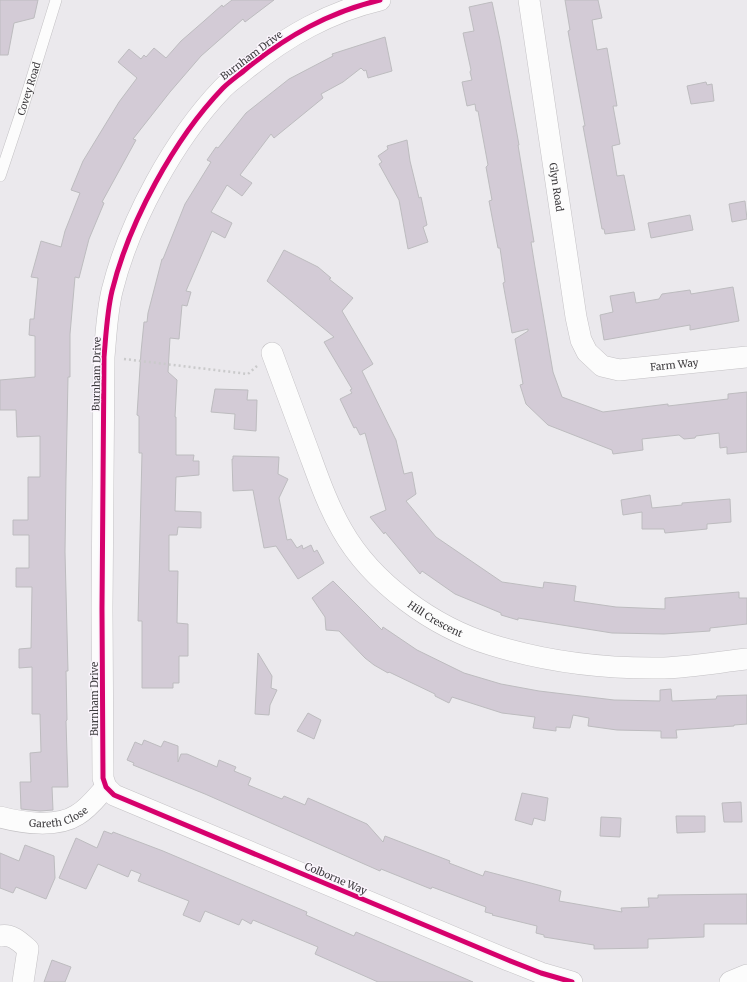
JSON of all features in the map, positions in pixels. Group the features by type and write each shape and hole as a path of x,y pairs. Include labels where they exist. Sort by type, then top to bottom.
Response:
{"street":[{"name":"Burnham Drive","path":"105,783 102,610 104,357 107,322 112,291 133,230 147,199 184,137 201,112 224,87 287,38 340,12 380,0"},
{"name":"Glyn Road","path":"529,0 576,317 581,340 587,352 602,366"},
{"name":"Hill Crescent","path":"272,353 325,496 342,530 364,561 391,588 421,611 456,631 491,645 531,655 572,662 614,667 665,668 747,659"},
{"name":"Farm Way","path":"602,366 619,370 747,357"},
{"name":"Gareth Close","path":"0,818 15,822 64,822 78,815 105,783"},
{"name":"Colborne Way","path":"105,783 114,795 528,968 572,982"},
{"path":"0,936 5,935 17,939 28,949 23,982"}],"lane":[{"name":"Covey Road","path":"0,176 56,0"}],"path":[{"path":"104,357 248,374 272,353"}],"building":[{"path":"0,0 38,0 34,18 14,23 8,55 0,55"},
{"path":"232,0 274,0 245,22 243,19 201,56 133,139 136,140 102,202 104,203 89,239 79,278 75,277 70,334 70,377 68,377 66,478 65,552 68,671 66,671 66,721 68,787 52,787 53,810 40,811 21,809 20,782 31,782 30,753 41,752 40,714 32,714 32,667 19,668 19,649 31,648 32,587 16,587 16,568 29,568 29,535 13,535 13,520 28,520 28,477 40,477 40,436 17,437 16,410 0,410 0,380 35,377 35,336 29,335 30,319 34,319 38,278 31,277 41,241 61,247 65,231 80,193 71,190 83,161 119,102 137,78 118,62 129,49 141,59 144,55 146,57 154,48 166,58 181,41 222,5 223,7"},
{"path":"565,0 598,0 602,18 592,20 597,50 607,48 617,106 613,106 620,144 612,146 617,176 624,175 635,230 605,234 604,229 602,229 583,126 585,126 568,31 570,30"},
{"path":"492,2 519,145 534,242 531,242 553,372 562,397 603,412 668,404 668,406 728,399 728,394 747,392 747,452 727,454 727,447 720,448 719,433 684,439 679,435 642,439 643,450 613,454 612,450 548,425 526,404 520,385 523,384 515,339 528,331 528,329 512,333 503,283 505,282 500,248 498,248 489,201 492,200 486,167 488,165 478,111 476,111 475,104 467,106 462,82 472,80 463,33 474,31 469,7"},
{"path":"385,37 392,71 368,78 366,70 364,71 361,68 343,82 321,94 323,98 274,138 271,134 240,175 252,183 242,196 227,185 211,212 232,223 225,238 212,231 186,291 191,292 187,306 182,305 179,339 170,338 168,372 177,380 175,417 176,455 194,455 193,461 199,461 199,475 176,477 175,511 201,512 201,528 178,527 177,535 169,535 169,571 178,571 177,623 188,624 188,656 179,656 179,683 173,683 173,688 142,688 142,621 138,621 142,453 139,453 139,416 137,415 144,322 147,322 162,259 185,204 211,162 207,160 216,147 218,148 246,113 289,79 333,56 332,54"},
{"path":"706,82 707,85 712,84 714,101 691,104 687,86"},
{"path":"407,140 410,161 419,198 421,197 427,225 423,227 428,242 408,249 399,200 379,164 382,162 378,156 388,149 387,146"},
{"path":"745,201 747,219 732,222 729,204"},
{"path":"690,215 693,230 651,238 648,223"},
{"path":"284,250 318,267 331,278 329,279 353,298 342,311 373,364 362,371 396,440 404,474 412,472 416,494 406,501 436,537 502,582 543,588 544,582 576,586 574,601 616,607 665,609 665,598 739,592 739,598 747,598 747,624 710,628 710,631 664,634 612,633 518,618 518,620 501,615 501,613 455,594 422,571 420,574 385,532 384,534 370,517 386,510 365,433 360,435 356,427 354,428 340,399 352,393 350,390 352,389 324,342 334,337 267,281"},
{"path":"733,287 739,321 690,330 690,325 604,340 600,315 613,312 610,296 634,292 636,303 659,299 662,294 690,290 691,294"},
{"path":"215,389 248,390 247,400 257,400 256,431 234,429 235,414 211,412"},
{"path":"233,456 279,457 278,474 288,479 279,498 287,540 291,539 297,548 302,545 303,549 311,545 314,552 317,550 324,563 298,579 276,546 264,548 253,490 233,491"},
{"path":"650,495 652,508 682,505 682,503 730,499 731,522 707,524 707,529 665,533 664,529 642,529 642,512 623,515 621,500"},
{"path":"333,581 382,630 383,627 417,650 464,673 501,684 539,691 614,700 660,701 660,690 671,689 672,701 716,699 717,696 747,695 747,724 676,730 677,738 661,738 661,731 617,730 588,726 589,718 573,715 570,728 556,727 556,731 533,728 535,717 502,713 452,697 449,703 435,696 435,694 389,672 388,673 374,665 365,658 339,631 326,630 325,617 312,598"},
{"path":"258,653 272,676 271,688 277,690 270,705 269,715 255,714"},
{"path":"308,713 321,720 314,739 297,731"},
{"path":"144,740 161,747 164,741 178,746 178,762 181,754 187,754 217,767 219,760 236,767 234,771 251,778 248,785 282,799 284,796 305,805 308,798 367,824 383,842 385,836 450,861 449,863 483,876 485,871 561,891 559,901 622,912 621,908 649,907 648,898 658,898 658,895 747,894 747,924 704,924 704,937 648,939 648,948 594,949 594,945 544,937 544,935 536,933 537,926 492,915 493,914 485,912 486,907 432,887 431,889 381,869 380,871 205,794 133,765 134,763 127,760 135,742 142,745"},
{"path":"522,793 548,798 545,821 534,818 532,825 515,820"},
{"path":"741,802 742,822 724,822 722,803"},
{"path":"676,816 705,816 705,832 677,833"},
{"path":"601,817 621,818 620,837 600,836"},
{"path":"104,831 112,834 113,832 163,851 307,912 306,915 354,936 356,932 473,982 378,982 315,954 318,947 253,920 251,924 242,919 239,925 205,911 200,922 183,915 189,901 138,881 141,874 131,870 128,877 98,864 86,889 59,878 76,838 97,848"},
{"path":"25,845 54,856 55,878 46,899 16,887 13,893 0,888 0,853 19,861"},
{"path":"52,960 71,967 65,982 44,982"}],"cycle path":[{"path":"380,0 343,11 309,27 261,57 223,88 187,132 171,156 142,210 120,265 109,307 104,357 102,609 103,778 106,787 114,795 508,960 541,973 572,982"}]}
